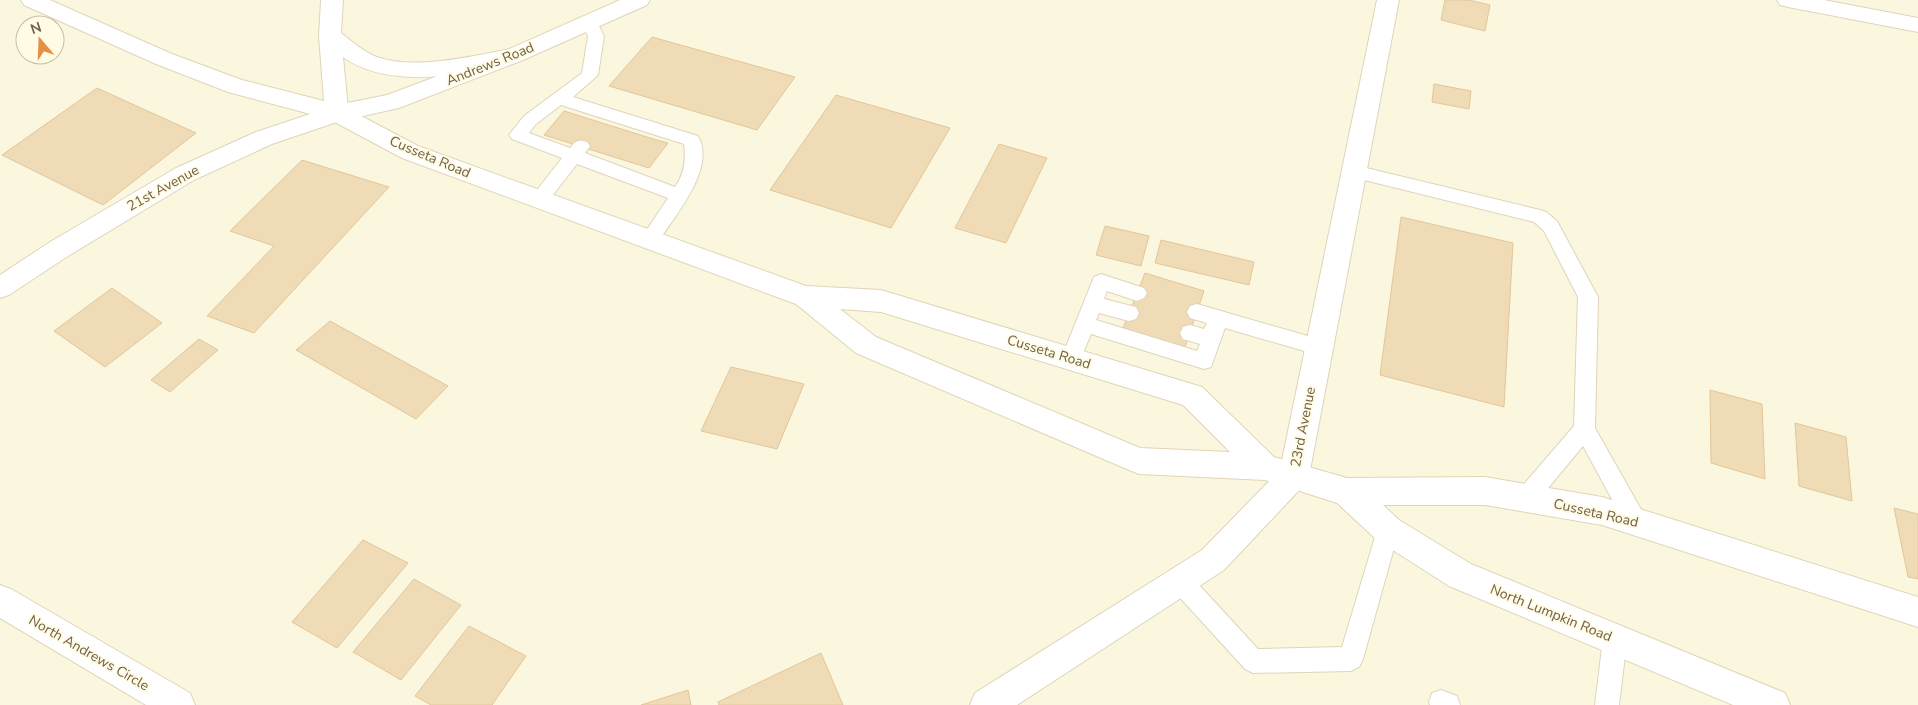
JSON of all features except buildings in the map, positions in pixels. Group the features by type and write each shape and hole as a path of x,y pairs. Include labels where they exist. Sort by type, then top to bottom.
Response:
{"street":[{"name":"Cusseta Road","path":"32,0 164,59 236,86 337,113 410,152 805,297 881,301 1192,396 1279,471"},
{"path":"332,0 330,36 337,113"},
{"name":"Andrews Road","path":"337,113 391,102 515,55 639,0"},
{"name":"23rd Avenue","path":"987,705 1213,560 1279,471 1318,347 1388,0"},
{"path":"1788,0 1918,25"},
{"path":"330,36 359,56 379,66 436,68 515,55"},
{"name":"21st Avenue","path":"0,288 59,249 184,174 264,138 337,113"},
{"name":"Cusseta Road","path":"805,297 866,345 1138,461 1279,471 1347,492 1485,491 1602,511 1918,612"},
{"name":"North Lumpkin Road","path":"1347,492 1388,530 1460,575 1773,705"},
{"name":"North Andrews Circle","path":"0,600 178,705"}],"lane":[{"path":"590,22 596,36 590,75 530,120 518,136 577,151 626,168 679,195"},
{"path":"558,98 604,118 653,133 692,140 695,160 689,182 649,240"},
{"path":"540,200 577,151"},
{"path":"1354,171 1540,217 1551,226 1588,297 1584,429 1635,520"},
{"path":"1071,359 1101,282 1137,293"},
{"path":"1094,304 1129,313"},
{"path":"1197,312 1318,347"},
{"path":"1084,324 1204,361 1218,318"},
{"path":"1190,333 1212,340"},
{"path":"1526,498 1584,429"},
{"path":"1180,581 1253,661 1351,659 1388,530"},
{"path":"1607,705 1615,639"}]}
